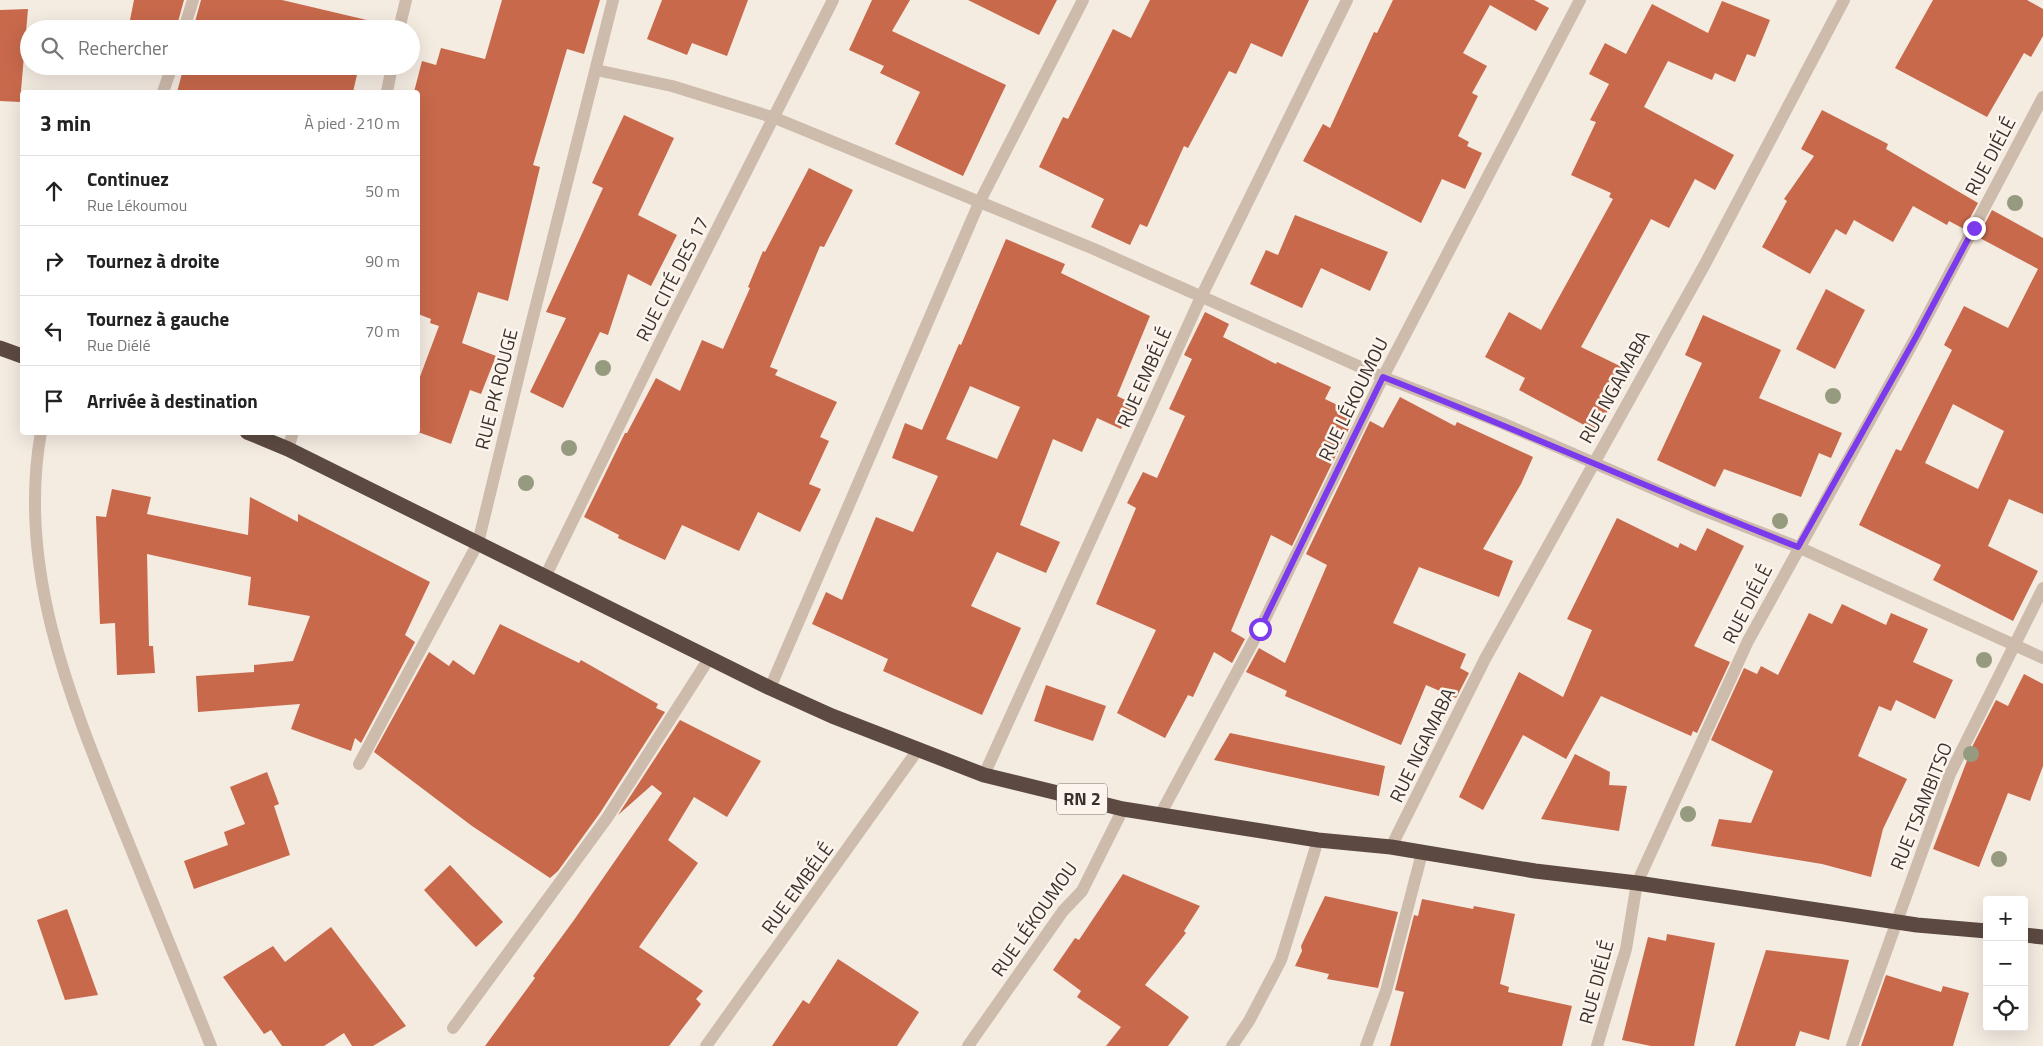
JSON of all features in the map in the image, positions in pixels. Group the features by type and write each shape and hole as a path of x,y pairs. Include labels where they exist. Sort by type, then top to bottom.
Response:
{"highway":[{"path":"0,348 20,355"},
{"name":"RN 2","path":"254,435 288,449 546,575 770,688 917,751 984,774 1123,809 1318,840 1391,847 1534,871 1637,883 1896,922 1983,931"},
{"path":"2028,935 2043,937"}],"street":[{"path":"187,20 193,0"},
{"path":"401,20 406,0"},
{"name":"RUE PK ROUGE","path":"359,764 478,543 613,0"},
{"name":"RUE CITÉ DES 17","path":"546,575 668,326 775,118 833,0"},
{"path":"770,688 979,203 1083,0"},
{"name":"RUE EMBÉLÉ","path":"984,774 1201,297 1347,0"},
{"name":"RUE LÉKOUMOU","path":"1160,815 1260,629 1383,377 1580,0"},
{"name":"RUE NGAMABA","path":"1391,847 1485,659 1710,256 1844,0"},
{"path":"596,70 672,86 775,118 1094,249 1383,377 1502,423 1593,464 1798,547 2043,658"},
{"path":"164,90 169,75"},
{"path":"387,90 390,75"},
{"name":"RUE DIÉLÉ","path":"1598,1046 1626,949 1637,883 1748,641 1798,547 1916,337 2043,97"},
{"path":"41,435 35,479 34,521 49,623 57,656 83,732 211,1046"},
{"path":"288,449 292,435"},
{"name":"RUE TSAMBITSO","path":"1852,1046 1950,774 2043,588"},
{"path":"453,1028 607,818 710,657"},
{"name":"RUE EMBÉLÉ","path":"706,1046 917,751"},
{"name":"RUE LÉKOUMOU","path":"968,1046 1063,911 1082,891 1123,809"},
{"path":"1232,1046 1249,1021 1281,960 1318,840"},
{"path":"1366,1046 1386,991 1422,852"}],"building":[{"path":"134,0 184,0 178,20 130,20"},
{"path":"201,0 282,0 367,20 195,20"},
{"path":"502,0 600,0 584,54 567,49 533,165 540,167 508,301 478,292 462,343 496,356 481,394 470,390 451,444 420,433 420,377 439,326 430,323 431,319 420,315 420,90 415,90 418,75 420,75 422,61 436,65 441,48 485,59"},
{"path":"662,0 748,0 727,56 692,43 687,55 647,39"},
{"path":"872,0 910,0 892,31 1006,85 963,176 895,144 920,92 880,73 884,66 849,50"},
{"path":"968,0 1057,0 1039,35"},
{"path":"1150,0 1309,0 1282,57 1251,43 1236,74 1229,71 1188,148 1184,146 1147,227 1140,224 1130,245 1091,227 1104,199 1039,167 1063,117 1068,119 1113,29 1131,38"},
{"path":"1393,0 1534,0 1549,8 1536,31 1490,5 1463,53 1487,66 1472,93 1478,96 1458,136 1469,142 1467,146 1482,153 1465,189 1442,179 1421,223 1303,161 1323,124 1330,128 1374,32 1377,33"},
{"path":"1933,0 2027,0 2043,9 2043,36 2031,57 2024,53 1987,117 1895,68"},
{"path":"1722,1 1770,20 1755,57 1747,54 1735,82 1715,73 1712,80 1668,61 1644,107 1734,155 1715,190 1695,179 1669,228 1651,219 1581,347 1628,370 1597,432 1519,390 1525,378 1485,357 1509,312 1541,330 1613,199 1609,197 1611,193 1571,175 1596,122 1590,120 1609,84 1589,74 1605,43 1626,54 1652,4 1708,33"},
{"path":"28,9 27,20 20,20 20,75 22,75 20,102 0,101 0,10"},
{"path":"182,75 357,75 353,90 178,90"},
{"path":"1822,110 1888,144 1886,149 1978,203 1964,229 1949,221 1947,225 1913,206 1893,242 1854,220 1846,235 1836,229 1810,274 1762,247 1787,201 1784,199 1814,156 1801,149"},
{"path":"624,115 674,138 638,215 677,235 651,286 628,274 608,335 600,332 563,408 530,392 566,318 546,312 603,188 592,183"},
{"path":"809,168 853,190 824,247 820,246 770,367 778,370 775,375 837,402 820,437 829,441 809,484 821,489 800,532 758,512 739,551 682,525 665,560 618,538 619,535 584,517 625,433 627,433 656,378 680,391 702,340 723,349 750,288 748,287 763,251 765,252"},
{"path":"1992,210 2043,238 2043,514 2009,499 1988,546 2038,571 2013,621 1933,580 1941,565 1859,525 1896,449 1901,451 1952,350 1944,345 1964,306 2008,328 2038,269 1978,237","holes":["1953,404 2004,431 1978,489 1925,463"]},
{"path":"1295,215 1388,252 1370,291 1321,268 1302,308 1250,284 1266,250 1278,255"},
{"path":"1006,239 1065,264 1061,273 1150,316 1117,396 1134,404 1121,429 1097,418 1082,452 1053,439 1020,525 1060,542 1046,573 997,552 971,606 1021,628 982,715 883,671 888,659 812,624 826,592 842,600 876,517 913,532 938,476 892,458 905,423 922,430 959,344 961,345","holes":["970,386 1020,407 997,459 946,439"]},
{"path":"1826,289 1865,310 1835,369 1796,349"},
{"path":"1205,312 1229,324 1223,337 1276,364 1277,362 1331,387 1325,399 1356,414 1292,546 1271,535 1231,631 1245,639 1232,663 1214,652 1193,697 1188,695 1165,738 1117,713 1156,630 1096,604 1136,508 1127,503 1143,472 1157,478 1185,416 1169,409 1192,359 1184,355"},
{"path":"1703,315 1781,350 1759,398 1842,433 1831,458 1819,453 1801,497 1724,469 1715,487 1657,460 1702,363 1685,355"},
{"path":"1400,397 1455,426 1457,422 1533,457 1521,484 1483,549 1513,561 1499,597 1419,567 1393,623 1466,654 1460,668 1469,673 1456,698 1426,685 1401,745 1285,696 1287,691 1246,672 1259,648 1285,663 1327,565 1306,554 1370,421 1383,428"},
{"path":"112,489 151,497 147,514 248,535 250,497 298,522 298,514 430,582 405,635 415,642 361,743 355,738 351,751 291,729 300,704 198,712 196,676 254,672 254,665 293,661 310,616 248,605 251,577 147,554 149,646 153,646 155,673 117,675 115,623 100,624 96,516 106,517"},
{"path":"1617,518 1678,548 1680,543 1696,551 1707,528 1744,546 1694,646 1730,662 1697,733 1693,731 1691,736 1601,696 1566,759 1523,735 1483,810 1459,797 1519,672 1563,697 1592,630 1567,619"},
{"path":"1842,604 1886,625 1891,613 1928,629 1913,662 1953,680 1935,719 1896,700 1891,711 1879,706 1858,756 1907,779 1883,829 1871,877 1822,864 1711,846 1719,819 1751,823 1773,771 1711,740 1744,668 1757,674 1761,666 1778,675 1809,613 1832,624"},
{"path":"500,624 579,663 581,660 658,704 656,708 665,712 600,813 558,871 550,878 472,826 374,752 429,652 449,666 453,660 474,675"},
{"path":"2024,674 2043,684 2043,766 2030,801 2008,793 1979,867 1933,849 1973,745 1996,700 2008,706"},
{"path":"1046,685 1106,706 1093,741 1034,721"},
{"path":"680,720 761,761 727,817 694,797 668,840 698,863 639,947 703,991 696,999 701,1004 669,1046 485,1046 535,978 533,976 662,793 652,785 618,815"},
{"path":"1230,733 1385,766 1379,796 1214,760"},
{"path":"1575,754 1610,772 1609,785 1627,786 1619,831 1541,819"},
{"path":"267,772 279,804 274,806 290,855 194,889 184,861 228,845 224,832 245,824 230,787"},
{"path":"450,865 503,922 476,947 424,890"},
{"path":"1123,874 1200,906 1184,931 1186,933 1145,985 1189,1017 1168,1046 1106,1046 1121,1027 1077,997 1081,991 1053,970 1075,938 1079,940"},
{"path":"1325,896 1398,912 1378,988 1327,979 1329,974 1295,966 1302,951 1301,946"},
{"path":"1422,899 1473,909 1474,906 1515,914 1500,984 1509,987 1508,992 1572,1006 1562,1046 1390,1046 1404,992 1395,990 1414,915 1418,916"},
{"path":"67,909 98,995 65,1000 37,920"},
{"path":"331,927 406,1026 373,1046 352,1046 344,1033 324,1046 282,1046 271,1030 264,1034 223,977 273,946 285,962"},
{"path":"1667,934 1715,943 1694,1046 1651,1046 1622,1040 1648,937 1666,941"},
{"path":"1766,950 1849,960 1829,1040 1800,1031 1795,1046 1735,1046"},
{"path":"838,959 919,1012 897,1046 772,1046 803,1000 809,1004"},
{"path":"1886,975 1941,992 1943,986 1969,993 1953,1046 1861,1046"}],"route":[{"path":"1260,629 1340,470 1383,377 1502,423 1700,509 1798,547 1916,337 1974,228"}]}
